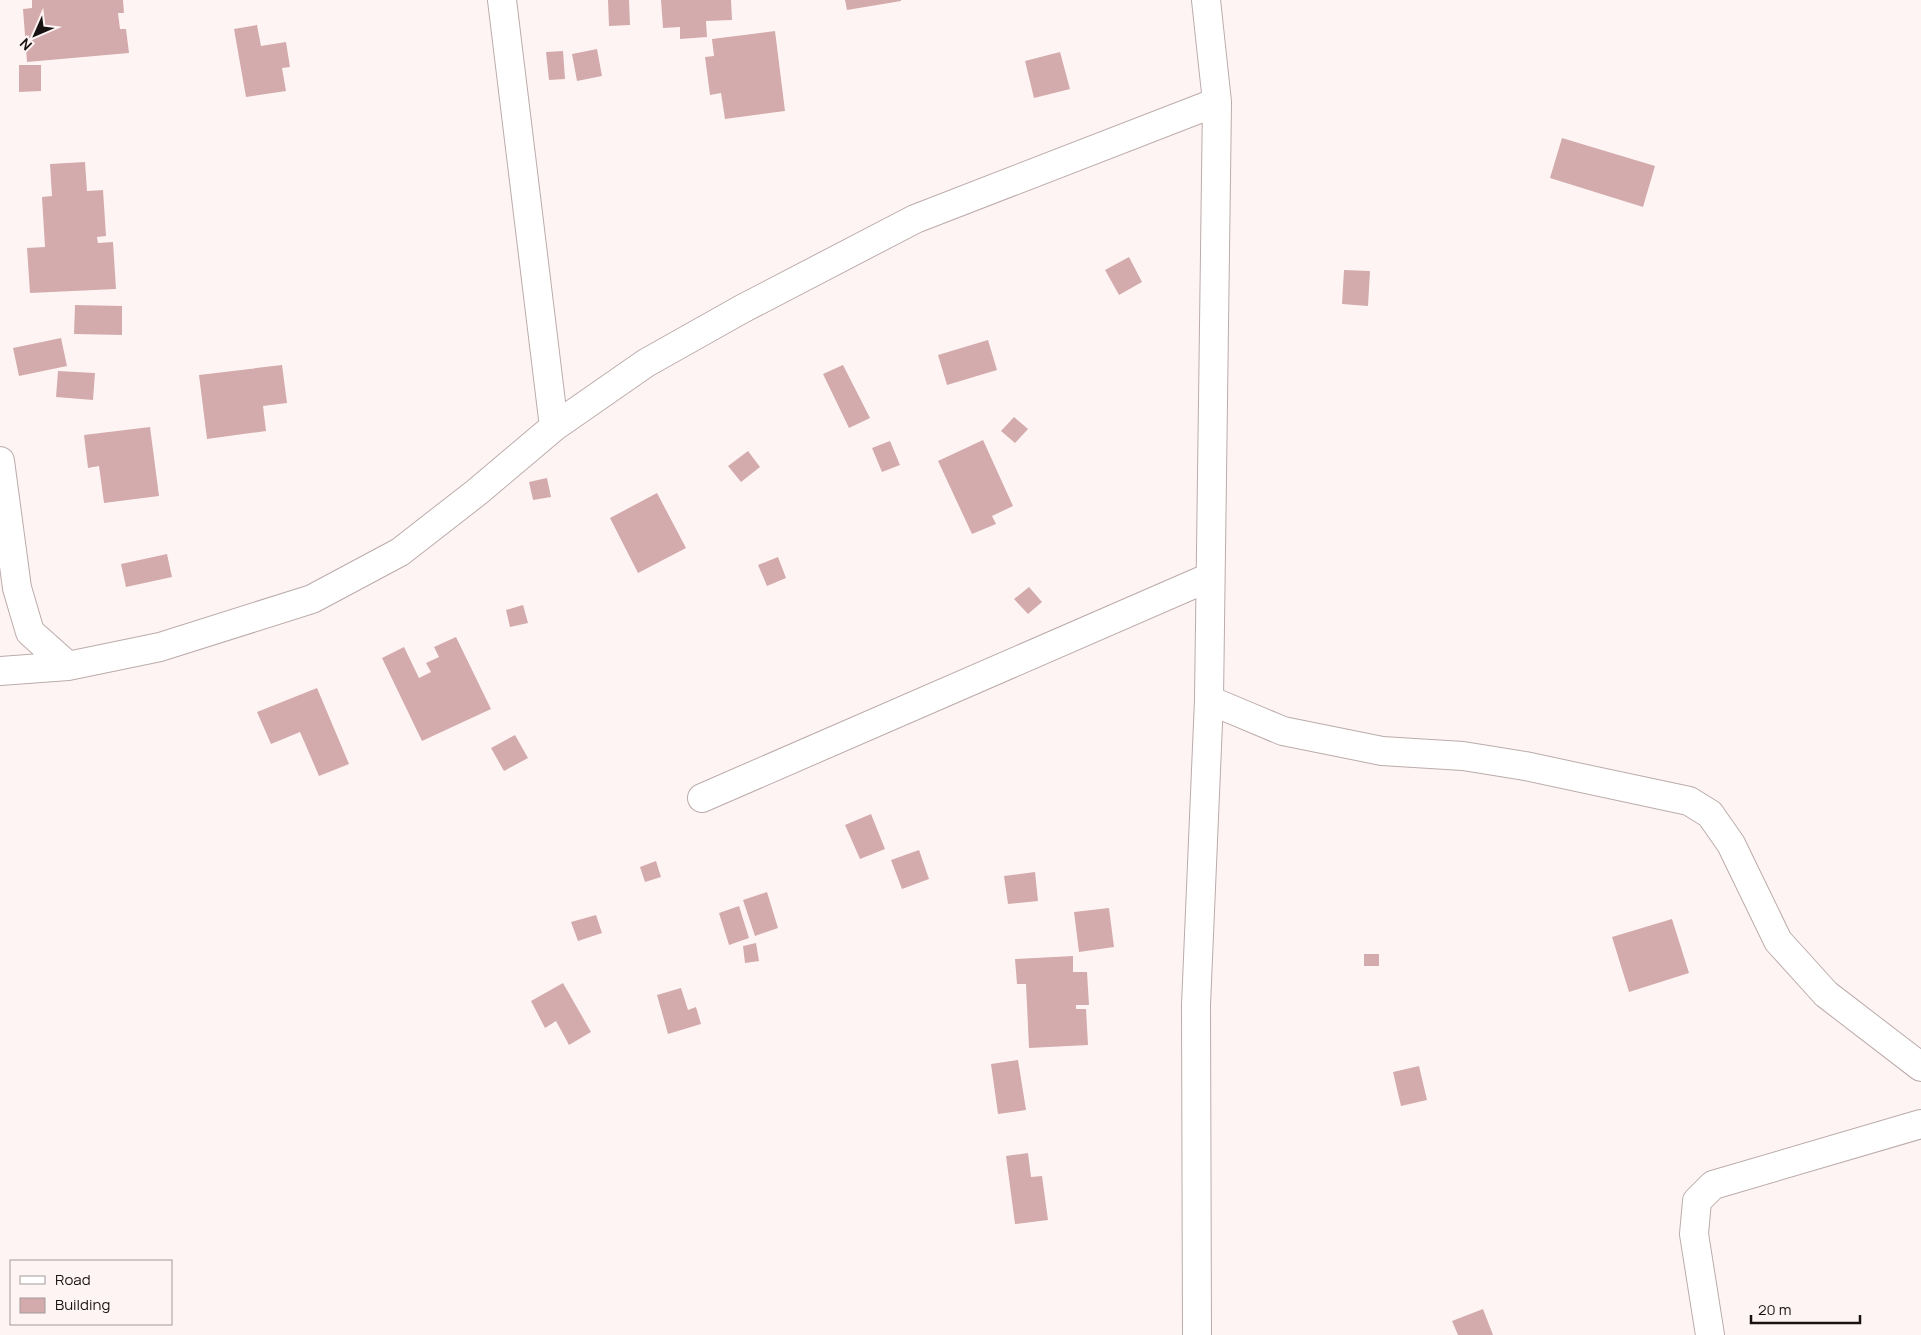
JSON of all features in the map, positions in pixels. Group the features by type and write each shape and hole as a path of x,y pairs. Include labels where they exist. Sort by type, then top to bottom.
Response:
{"street":[{"path":"502,0 554,427"},
{"path":"1197,1335 1196,1005 1209,700 1217,102 1206,0"},
{"path":"0,671 68,666 160,647 312,599 400,552 477,492 554,427 646,363 742,309 915,219 1217,102"},
{"path":"0,461 17,588 30,632 68,666"},
{"path":"702,798 1210,577"},
{"path":"1209,700 1283,731 1382,751 1463,756 1525,766 1689,801 1710,814 1731,844 1778,941 1826,994 1921,1067"},
{"path":"1710,1335 1694,1234 1697,1202 1713,1184 1921,1124"}],"building":[{"path":"32,0 123,0 124,13 118,13 120,29 126,29 129,53 27,62 23,9 32,8"},
{"path":"608,0 629,0 630,25 609,26"},
{"path":"661,0 731,0 732,20 706,21 707,37 680,39 680,27 663,28"},
{"path":"845,0 901,0 901,1 847,10"},
{"path":"257,25 261,46 286,42 290,67 282,68 286,91 246,97 234,29"},
{"path":"775,31 785,111 725,119 721,93 710,95 705,57 714,56 712,39"},
{"path":"597,49 602,76 577,81 572,54"},
{"path":"563,51 565,79 549,80 546,52"},
{"path":"1060,52 1070,89 1034,98 1025,61"},
{"path":"19,65 41,65 41,91 19,92"},
{"path":"1562,138 1655,166 1643,207 1550,178"},
{"path":"85,162 87,191 103,190 106,236 97,237 98,243 113,242 116,289 30,293 27,248 45,247 42,197 52,196 50,164"},
{"path":"1129,257 1142,282 1119,295 1105,270"},
{"path":"1344,270 1370,271 1368,306 1342,304"},
{"path":"75,305 122,306 122,335 74,334"},
{"path":"61,338 67,366 19,376 13,348"},
{"path":"988,340 997,370 947,385 938,355"},
{"path":"282,365 287,403 263,406 266,431 207,439 199,375"},
{"path":"843,365 870,418 849,428 823,374"},
{"path":"58,371 95,373 93,400 56,397"},
{"path":"1014,417 1028,429 1015,443 1001,431"},
{"path":"150,427 159,496 104,503 99,466 88,468 84,435"},
{"path":"983,440 1013,506 992,516 996,524 972,534 938,461"},
{"path":"890,441 900,465 882,472 872,448"},
{"path":"748,451 760,467 741,482 728,466"},
{"path":"547,478 551,497 533,500 529,482"},
{"path":"657,493 686,548 638,573 610,518"},
{"path":"167,554 172,577 126,587 121,564"},
{"path":"778,557 786,578 767,586 758,565"},
{"path":"1029,587 1042,602 1028,614 1014,599"},
{"path":"523,605 528,623 510,627 506,610"},
{"path":"456,637 491,709 422,741 382,658 404,647 419,678 431,672 426,663 439,657 434,647"},
{"path":"317,688 349,764 319,776 300,732 271,744 257,712"},
{"path":"515,735 528,758 504,771 491,748"},
{"path":"871,814 885,849 860,859 845,825"},
{"path":"919,850 929,879 902,889 891,860"},
{"path":"656,861 661,877 645,882 640,867"},
{"path":"1035,872 1038,901 1008,904 1004,876"},
{"path":"767,892 778,928 755,936 743,900"},
{"path":"739,906 749,938 729,945 719,913"},
{"path":"1109,908 1114,947 1079,952 1074,912"},
{"path":"596,915 602,933 578,941 571,922"},
{"path":"1672,919 1689,973 1629,992 1612,937"},
{"path":"756,943 759,961 745,963 743,946"},
{"path":"1364,954 1379,954 1379,966 1364,966"},
{"path":"1073,956 1073,972 1087,972 1089,1005 1076,1005 1076,1009 1086,1009 1088,1045 1029,1048 1026,984 1017,984 1015,959"},
{"path":"563,983 591,1032 569,1045 556,1021 545,1028 531,1001"},
{"path":"681,988 688,1010 696,1007 701,1024 668,1034 657,995"},
{"path":"1018,1060 1026,1110 998,1114 991,1064"},
{"path":"1419,1066 1427,1100 1401,1106 1393,1072"},
{"path":"1028,1153 1031,1177 1042,1176 1048,1220 1015,1224 1006,1156"},
{"path":"1483,1309 1493,1335 1458,1335 1452,1321"}]}
